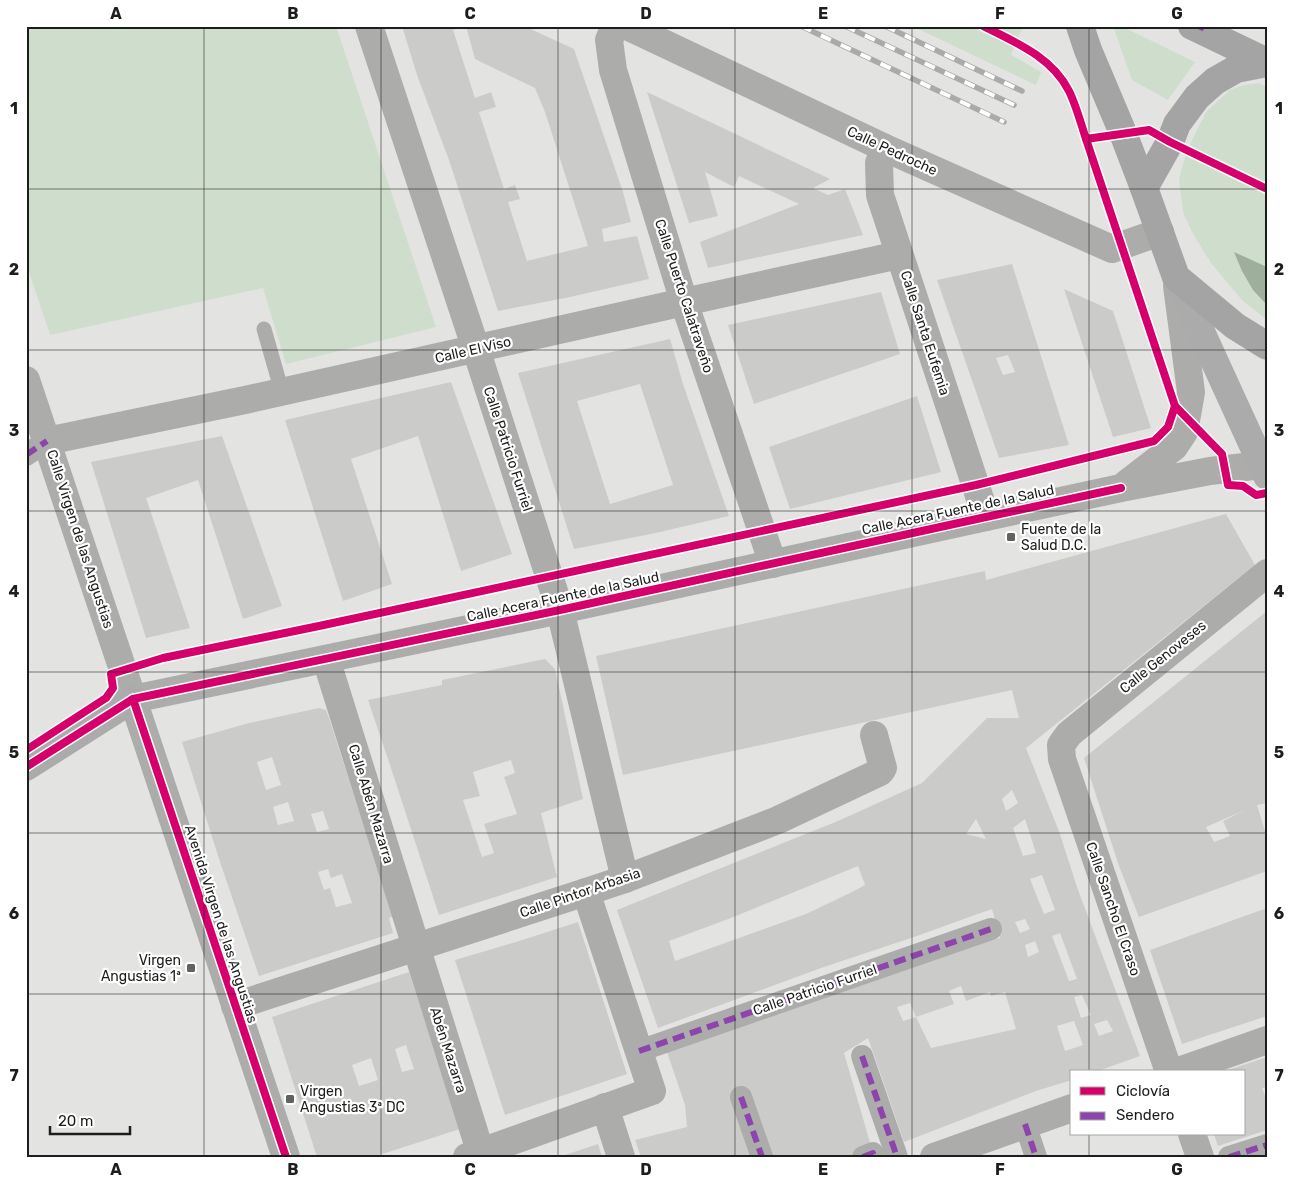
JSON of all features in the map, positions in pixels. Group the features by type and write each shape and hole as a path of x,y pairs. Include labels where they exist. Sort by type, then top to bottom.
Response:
{"main road":[{"path":"1063,26 1084,38 1123,133 1176,277 1265,469"},
{"path":"1197,27 1267,62"},
{"path":"1144,188 1170,142 1177,124 1198,97 1215,81 1236,69 1267,62"},
{"path":"1176,277 1235,326 1267,346"},
{"name":"Calle Acera Fuente de la Salud","path":"26,767 133,699"}],"street":[{"name":"Calle Patricio Furriel","path":"368,26 476,349 560,610 625,879"},
{"name":"Calle Puerto Calatraveño","path":"615,26 609,40 613,70 684,302 773,564"},
{"name":"Calle Pedroche","path":"627,26 885,148 1112,249 1160,232"},
{"name":"Calle Santa Eufemia","path":"885,148 879,163 880,195 986,517"},
{"name":"Calle El Viso","path":"37,448 684,302 899,256"},
{"path":"1120,488 1174,447 1184,432 1191,392 1176,277"},
{"name":"Calle Virgen de las Angustias","path":"26,380 37,448 133,699"},
{"name":"Calle Acera Fuente de la Salud","path":"133,699 560,610 1120,488 1210,470 1265,469"},
{"name":"Calle Genoveses","path":"1061,745 1069,734 1267,573"},
{"name":"Calle Abén Mazarra","path":"326,660 416,948"},
{"name":"Avenida Virgen de las Angustias","path":"133,699 286,1157"},
{"name":"Calle Pintor Arbasia","path":"235,1006 625,879 778,820 880,772 883,768 874,735"},
{"name":"Calle Sancho El Craso","path":"1061,745 1062,759 1168,1070"},
{"path":"476,1155 652,1091 586,892"},
{"name":"Calle Patricio Furriel","path":"639,1051 991,929"},
{"name":"Abén Mazarra","path":"416,948 476,1155"},
{"path":"1182,1070 1267,1040"},
{"path":"862,1056 897,1157"},
{"path":"741,1097 762,1157"},
{"path":"606,1107 621,1157"},
{"path":"934,1157 1070,1109"},
{"path":"1024,1124 1036,1157"},
{"path":"1193,1136 1200,1157"},
{"path":"1229,1157 1267,1145"},
{"path":"863,1157 873,1153 874,1157"}],"lane":[{"path":"264,329 282,392"}],"shaded area":[{"path":"26,26 336,26 436,327 286,364 263,288 50,335 26,263"},
{"path":"912,26 1023,26 1011,55 1041,72 1036,85"},
{"path":"1113,26 1121,26 1195,62 1168,100 1132,80"},
{"path":"1259,83 1267,87 1267,320 1242,300 1211,263 1201,247 1183,212 1179,179 1187,150 1206,112 1230,90 1244,85"},
{"path":"1234,252 1267,267 1267,305 1253,290"}],"building":[{"path":"402,26 465,26 453,30 475,98 491,92 496,107 479,112 504,189 515,185 520,199 508,202 527,261 588,246 545,112 535,88 475,59 466,26 524,26 574,49 623,192 631,222 602,229 604,242 637,236 649,279 498,311 449,160 417,75"},
{"path":"647,92 830,179 813,188 828,195 845,189 863,235 708,268 700,242 799,204 739,176 734,187 705,172 718,216 689,223"},
{"path":"1012,264 1069,445 999,458 937,280","holes":["1008,355 1015,372 1003,375 996,358"]},
{"path":"1064,289 1113,311 1151,428 1113,437"},
{"path":"881,292 900,354 754,404 728,325"},
{"path":"670,339 683,384 729,516 574,549 518,373","holes":["640,384 673,485 610,504 577,401"]},
{"path":"451,382 512,554 461,571 418,436 351,459 392,584 343,601 285,420"},
{"path":"917,396 941,472 790,509 769,447"},
{"path":"222,436 282,606 243,619 198,480 146,498 190,628 146,638 91,462"},
{"path":"1226,514 1255,565 1026,748 1060,834 1077,887 1140,1056 1101,1070 1070,1070 1070,1081 1036,1091 904,1142 868,1038 844,1053 873,1153 863,1157 641,1157 635,1140 687,1127 685,1105 667,1052 1000,938 992,909 824,967 658,1028 617,910 838,821 922,783 987,718 1019,718 1012,690 623,775 596,656 985,571 986,580","holes":["1012,790 1018,803 1006,811 1002,799","976,819 986,839 966,834","1025,819 1036,853 1023,856 1013,828","858,866 865,885 806,914 675,961 669,941","1042,875 1055,910 1044,914 1030,879","1025,919 1030,929 1020,933 1015,922","1060,933 1077,979 1069,981 1052,936","1035,941 1039,952 1028,957 1025,945","961,986 966,1001 990,992 991,996 1005,992 1016,1029 931,1048 916,1017 954,1004 949,991","1082,995 1091,1015 1081,1018 1074,997","910,1003 916,1017 903,1021 897,1007","1107,1020 1113,1031 1099,1036 1094,1024","1074,1021 1083,1045 1065,1051 1057,1026"]},
{"path":"1267,611 1267,803 1257,805 1265,831 1267,830 1267,871 1139,917 1119,866 1084,758","holes":["1245,810 1223,821 1230,836 1214,842 1206,827"]},
{"path":"545,659 555,669 583,799 541,813 557,877 439,915 368,700 442,685 442,680","holes":["511,760 515,773 504,777 517,814 484,824 494,853 482,857 463,800 480,796 473,772"]},
{"path":"319,708 326,710 393,916 389,918 393,933 259,976 182,742 249,723","holes":["272,757 281,785 266,790 257,762","288,802 294,821 278,825 273,807","323,811 329,829 317,832 311,814","328,869 331,878 342,874 352,903 336,907 330,888 324,890 318,872"]},
{"path":"1267,908 1267,1016 1182,1044 1150,950"},
{"path":"578,922 627,1074 505,1115 455,960"},
{"path":"409,972 460,1129 373,1157 317,1157 272,1017","holes":["406,1045 414,1069 402,1072 395,1049","371,1058 378,1080 359,1086 352,1065"]},
{"path":"1267,1057 1267,1087 1262,1088 1267,1097 1267,1130 1218,1146 1215,1136 1246,1136 1246,1070 1228,1070"},
{"path":"598,1144 602,1157 562,1156"}],"railway":[{"path":"801,26 1004,122"},
{"path":"845,26 1014,105"},
{"path":"885,26 1022,91"}],"marked path":[{"path":"1200,30 1202,26"},
{"path":"26,455 47,441"},
{"path":"639,1051 991,929"},
{"path":"862,1056 897,1157"},
{"path":"741,1097 762,1157"},
{"path":"1025,1124 1036,1157"},
{"path":"1229,1157 1267,1145"},
{"path":"863,1157 873,1153 874,1157"}],"cycle path":[{"path":"983,26 1032,52 1053,69 1069,91 1086,139 1149,130 1267,189"},
{"path":"1086,139 1175,406 1222,454 1228,485 1243,486 1256,495 1267,493"},
{"path":"26,750 106,698 113,688 111,674 163,658 976,485 1154,441 1168,427 1175,406"},
{"path":"26,767 133,699 560,610 1121,488"},
{"path":"133,699 286,1157"}],"place":[{"name":"Fuente de la Salud D.C.","path":"1011,537"},
{"name":"Virgen Angustias 1ª","path":"191,968"},
{"name":"Virgen Angustias 3ª DC","path":"290,1099"}]}
